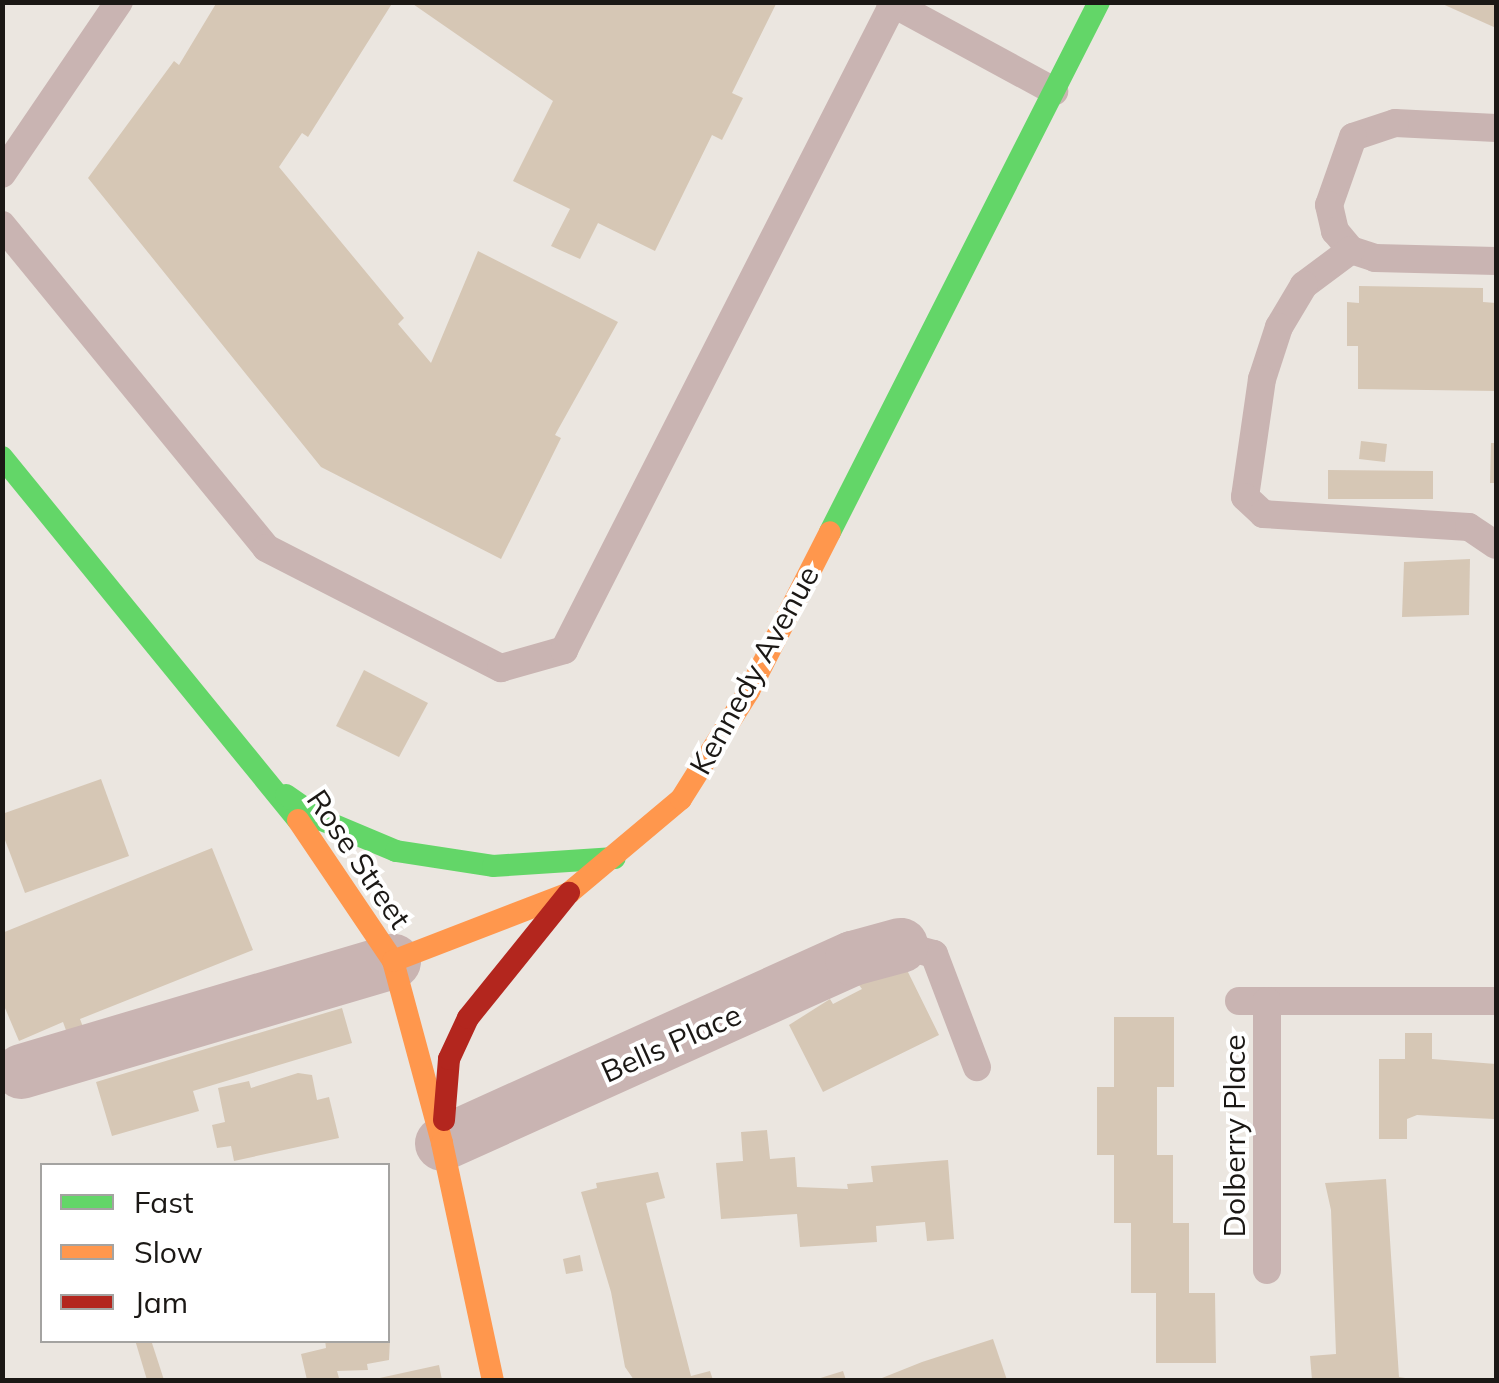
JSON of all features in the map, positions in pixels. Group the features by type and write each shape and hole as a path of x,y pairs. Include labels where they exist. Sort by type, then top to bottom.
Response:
{"street":[{"name":"Kennedy Avenue","path":"21,1071 392,961 569,892 618,858 681,799 749,691 1099,2"},
{"name":"Rose Street","path":"2,457 270,785 392,961 442,1143 492,1380"},
{"path":"270,785 322,820 396,851 493,866 618,858"},
{"path":"442,1143 449,1058 468,1018 569,892"},
{"name":"Bells Place","path":"442,1143 852,958 900,945"}],"lane":[{"path":"2,174 119,2"},
{"path":"2,226 266,548 501,668 564,650 893,3 1054,90"},
{"path":"1496,128 1395,123 1353,137 1329,204 1335,231 1351,250 1376,258 1496,261"},
{"path":"1351,250 1304,285 1279,327 1262,378 1246,497 1263,514 1469,527 1496,545"},
{"path":"900,945 934,954 977,1066"},
{"name":"Dolberry Place","path":"1267,1270 1253,1001 1496,1001"}],"building":[{"path":"217,2 393,2 308,137 302,133 279,167 404,318 398,324 431,363 478,251 618,322 555,435 561,438 501,559 321,467 88,178 174,61 179,65"},
{"path":"410,2 777,2 732,93 743,98 722,140 712,135 655,251 598,223 580,259 551,246 570,209 513,181 553,101"},
{"path":"1438,2 1496,2 1496,28"},
{"path":"1359,286 1483,288 1483,302 1496,303 1496,391 1358,389 1358,346 1347,346 1347,302 1359,303"},
{"path":"1361,441 1387,444 1385,462 1359,459"},
{"path":"1491,443 1496,443 1496,483 1490,483"},
{"path":"1328,470 1433,471 1433,499 1328,499"},
{"path":"1470,559 1469,615 1402,617 1404,562"},
{"path":"364,670 428,703 399,757 336,726"},
{"path":"101,779 129,856 25,893 2,832 2,814"},
{"path":"212,848 253,950 80,1019 83,1027 67,1033 63,1022 19,1041 2,1001 2,933"},
{"path":"906,968 939,1035 823,1092 789,1025 830,999 833,1004 862,989 859,985"},
{"path":"342,1008 352,1043 193,1091 199,1111 112,1136 96,1082"},
{"path":"1114,1017 1174,1017 1174,1087 1157,1087 1157,1155 1173,1155 1173,1223 1189,1223 1189,1293 1215,1293 1216,1363 1156,1363 1156,1293 1131,1293 1131,1223 1114,1223 1114,1155 1097,1155 1097,1087 1114,1087"},
{"path":"1405,1033 1432,1033 1432,1059 1496,1064 1494,1119 1417,1115 1407,1119 1407,1139 1379,1139 1379,1059 1405,1059"},
{"path":"298,1073 312,1075 317,1100 329,1097 339,1138 234,1161 231,1146 217,1148 212,1125 225,1122 218,1088 249,1081 251,1088"},
{"path":"767,1130 770,1159 795,1157 797,1187 848,1189 847,1184 873,1182 871,1166 948,1160 954,1239 927,1241 925,1222 876,1226 877,1242 800,1247 797,1214 721,1219 716,1163 743,1161 741,1132"},
{"path":"658,1172 665,1198 646,1203 691,1376 710,1371 713,1380 634,1380 625,1367 611,1292 581,1192 597,1188 596,1183"},
{"path":"1386,1179 1399,1377 1418,1380 1312,1380 1310,1356 1336,1354 1331,1210 1325,1183"},
{"path":"580,1255 583,1271 566,1274 563,1259"},
{"path":"993,1339 1007,1380 877,1380 922,1362"},
{"path":"136,1343 152,1343 164,1380 147,1380"},
{"path":"325,1343 390,1343 389,1360 367,1364 368,1370 337,1371 339,1378 307,1380 301,1354 326,1348"},
{"path":"439,1365 442,1380 375,1379"},
{"path":"843,1371 846,1380 814,1380"}],"traffic: fast":[{"path":"830,532 1099,2"},
{"path":"2,457 298,820"},
{"path":"286,795 322,820 396,851 493,866 615,858"}],"traffic: slow":[{"path":"393,961 569,893 681,799 749,691 830,532"},
{"path":"298,820 393,961 442,1143 493,1380"}],"traffic: jam":[{"path":"444,1120 449,1059 468,1018 569,893"}]}
